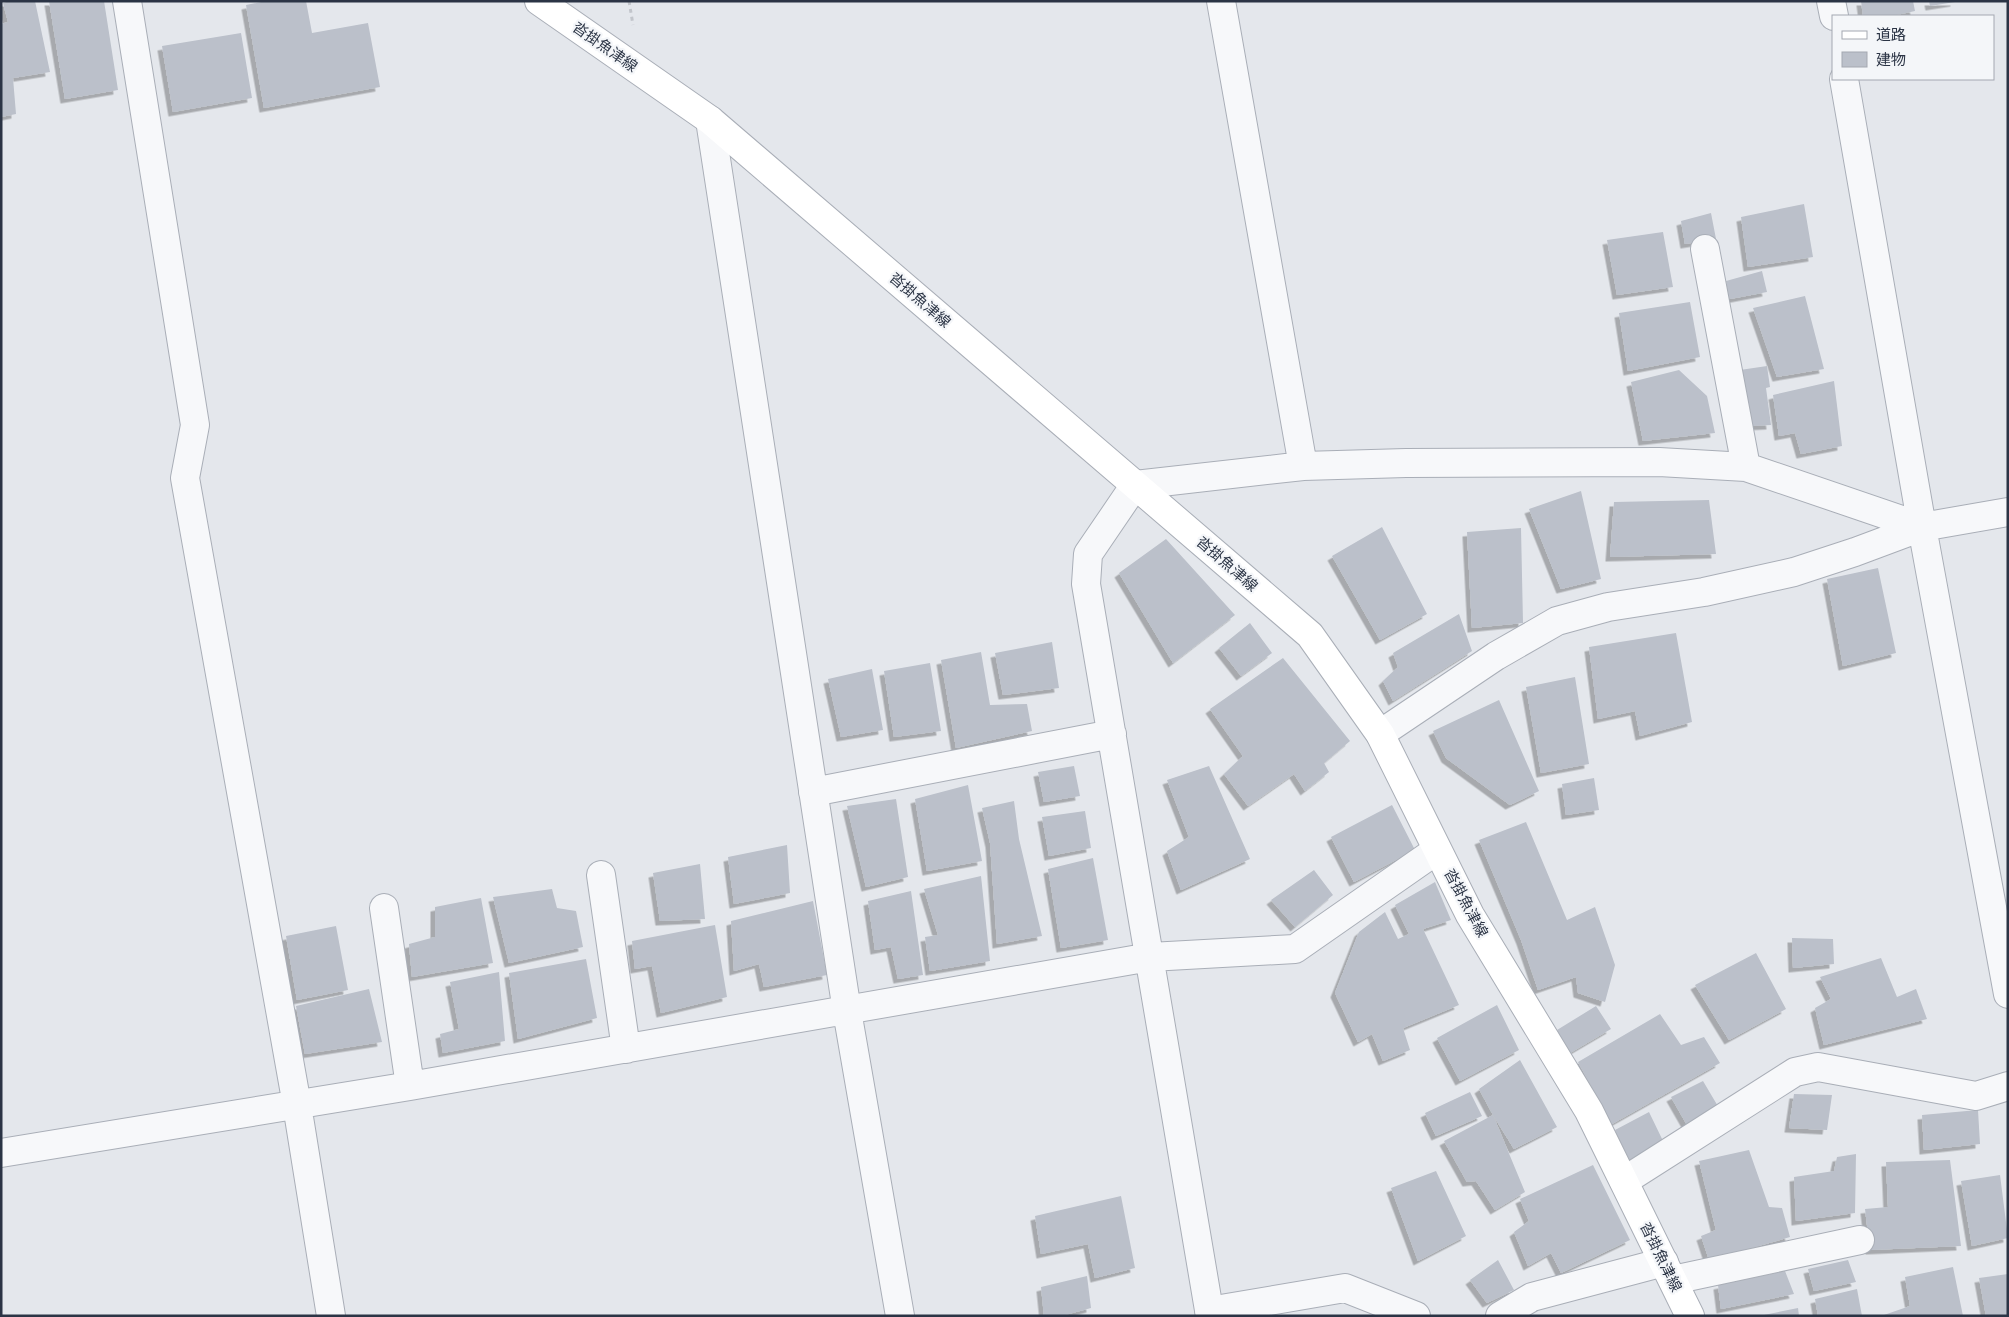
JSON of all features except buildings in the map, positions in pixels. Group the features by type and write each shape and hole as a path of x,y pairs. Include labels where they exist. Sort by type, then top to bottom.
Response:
{"main road":[{"name":"沓掛魚津線","path":"539,1 710,120 1310,635 1380,734 1470,915 1589,1111 1690,1316"}],"street":[{"path":"127,1 195,425 185,478 297,1105 331,1316"},
{"path":"1221,1 1303,466"},
{"path":"1831,1 1834,15"},
{"path":"1844,80 1922,527 2008,994"},
{"path":"710,120 847,1011 900,1316"},
{"path":"1705,249 1746,467"},
{"path":"1416,1316 1345,1288 1210,1314 1086,584 1088,554 1136,484 1303,466 1406,463 1659,462 1746,467 1922,527"},
{"path":"1380,734 1496,656 1557,621 1608,607 1704,592 1794,572 1922,527 2008,512"},
{"path":"814,792 1112,734"},
{"path":"1,1153 410,1086 1150,957 1295,949 1437,850"},
{"path":"601,876 626,1049"},
{"path":"384,908 410,1086"},
{"path":"1624,1181 1795,1072 1818,1067 1976,1096 2008,1086"},
{"path":"1500,1316 1532,1297 1668,1271 1860,1240"}]}
